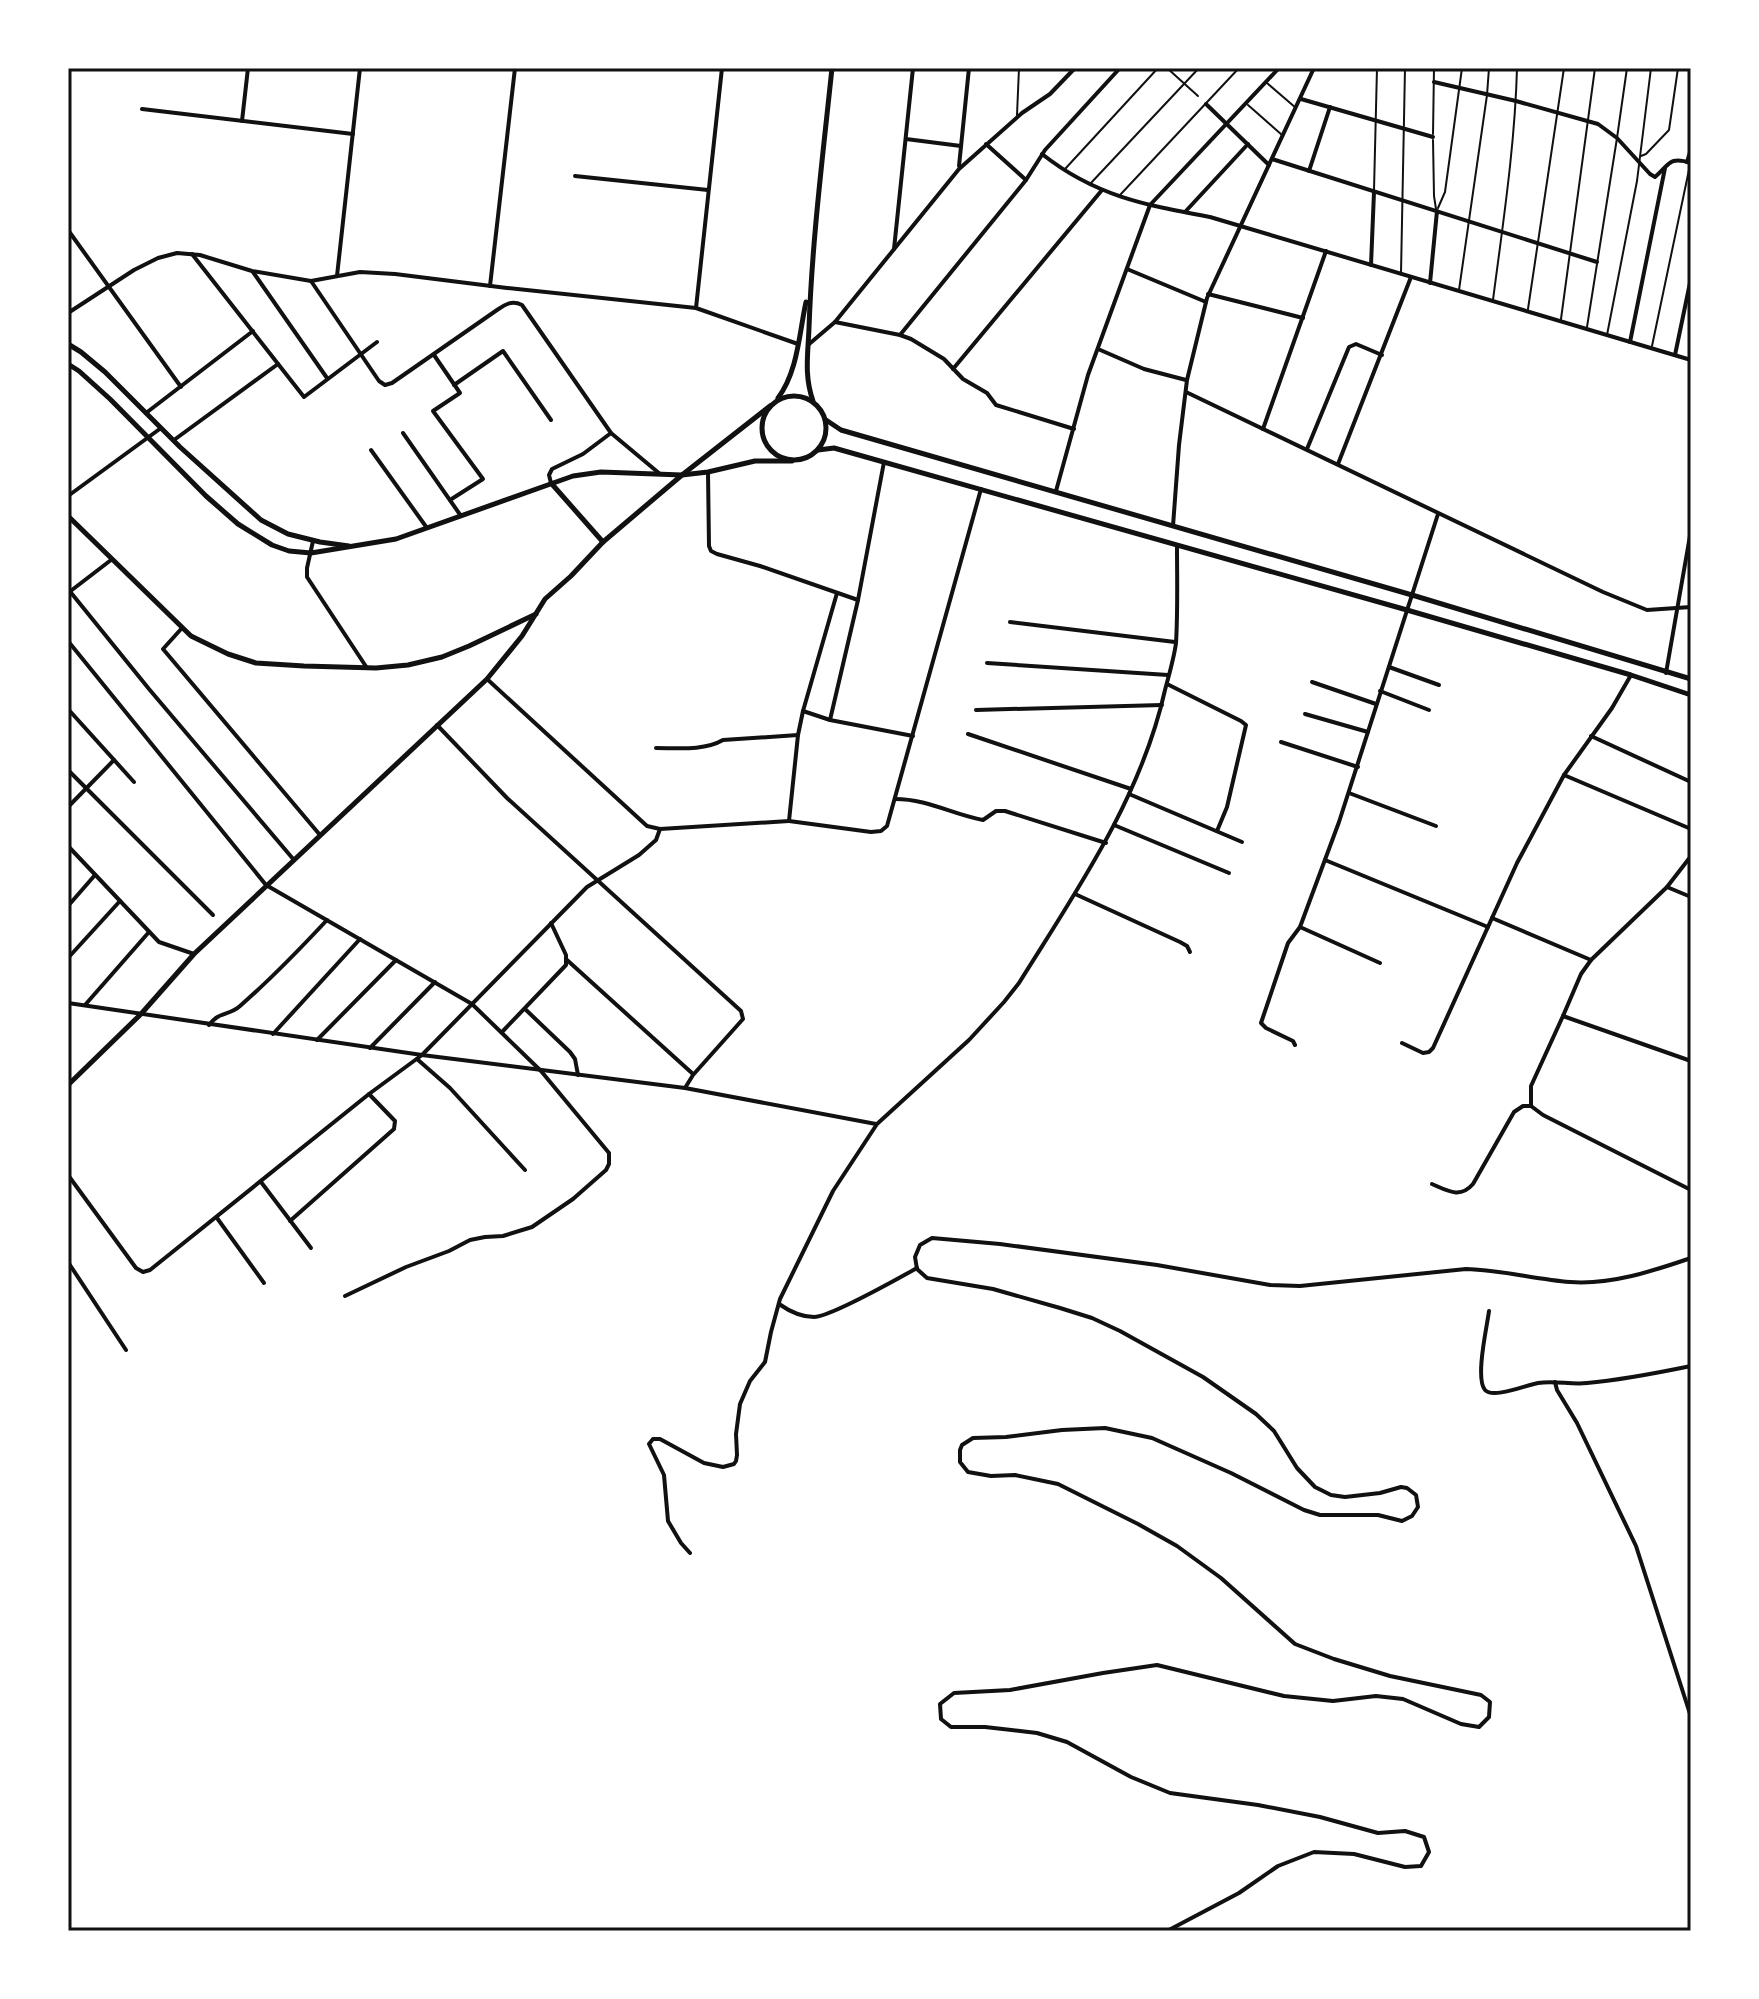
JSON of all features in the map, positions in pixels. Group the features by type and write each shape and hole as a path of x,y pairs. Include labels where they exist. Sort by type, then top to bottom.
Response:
{"street":[{"path":"242,121 248,68"},
{"path":"337,276 360,68"},
{"path":"490,286 515,68"},
{"path":"696,308 722,68"},
{"path":"813,401 807,385 809,289 832,68"},
{"path":"894,249 913,68"},
{"path":"959,169 969,68"},
{"path":"808,345 835,322 959,169 1016,118 1050,94 1075,68"},
{"path":"900,335 1026,180 1042,154 1120,68"},
{"path":"1055,494 1088,375 1150,205 1279,68"},
{"path":"1173,526 1187,380 1208,294 1314,68"},
{"path":"1434,82 1598,124 1640,158 1655,177 1677,159 1690,163 1691,149"},
{"path":"1301,99 1433,137"},
{"path":"1206,104 1269,165"},
{"path":"1309,171 1330,107"},
{"path":"142,109 353,134"},
{"path":"906,139 961,146"},
{"path":"986,144 1026,180"},
{"path":"1185,212 1248,144"},
{"path":"1042,154 1089,185 1119,196 1210,217 1691,360"},
{"path":"1272,159 1597,262"},
{"path":"1630,342 1666,165"},
{"path":"575,176 708,190"},
{"path":"953,369 1102,190"},
{"path":"1371,265 1374,191"},
{"path":"1430,283 1437,211"},
{"path":"68,230 181,387"},
{"path":"1263,429 1326,251"},
{"path":"68,313 134,270 177,253 200,255 252,271 311,281 360,272 395,274 696,308 798,344"},
{"path":"192,254 304,397 377,342"},
{"path":"1127,269 1206,302"},
{"path":"252,271 327,378"},
{"path":"1338,464 1411,277"},
{"path":"1675,355 1691,278"},
{"path":"311,281 379,381 385,385 497,310 509,303 522,305 611,433 660,474"},
{"path":"792,461 773,453 763,435 762,425 764,415 790,378 809,289"},
{"path":"1208,294 1303,318"},
{"path":"835,322 911,339 944,359 963,379 987,393 996,405 1074,429"},
{"path":"146,413 253,331"},
{"path":"68,344 105,372 173,440 261,520 288,534 313,541 358,546"},
{"path":"1307,449 1349,347 1356,344 1382,355"},
{"path":"1098,349 1144,369 1187,380"},
{"path":"454,385 503,351 551,420"},
{"path":"433,354 460,393 433,411 483,479 450,500"},
{"path":"68,364 90,381 206,496 251,533 289,551 311,553 396,539 573,476 601,472 682,475 755,461 802,460 818,450 827,431 821,409 813,401 794,395 773,404 682,475 603,542 545,599 522,636 487,679 194,954 141,1014 68,1085"},
{"path":"173,440 278,364"},
{"path":"1186,392 1603,592 1647,610 1691,607"},
{"path":"826,420 841,430 1691,679"},
{"path":"68,496 161,428"},
{"path":"403,433 461,516"},
{"path":"603,542 551,483 549,475 552,469 583,454 611,433"},
{"path":"818,450 834,448 981,489 1407,610 1691,695"},
{"path":"371,450 427,528"},
{"path":"830,720 858,600 884,462"},
{"path":"708,472 711,551 858,600"},
{"path":"487,679 647,826 660,829 789,821 881,831 887,826 895,799 981,489"},
{"path":"1295,1045 1261,1023 1288,943 1300,927 1349,793 1438,514"},
{"path":"68,516 191,636 228,654 256,663 367,668 408,665 442,657 537,614"},
{"path":"1666,673 1691,530"},
{"path":"313,541 307,577 367,668"},
{"path":"690,1553 668,1521 666,1483 649,1444 657,1438 704,1463 723,1467 734,1464 740,1404 750,1381 765,1362 779,1304 833,1191 877,1124 969,1040 1019,983 1106,843 1151,741 1162,705 1176,642 1177,545"},
{"path":"111,560 69,591 294,860"},
{"path":"789,821 803,711 837,593"},
{"path":"1010,622 1176,642"},
{"path":"182,628 163,649 320,835"},
{"path":"68,641 266,885 472,1004 541,1071 609,1153 606,1170 573,1199 532,1227 503,1236 470,1240 345,1296"},
{"path":"987,663 1169,675"},
{"path":"1389,667 1439,685"},
{"path":"1402,1043 1420,1053 1431,1050 1517,863 1564,775 1612,708 1631,675"},
{"path":"1312,682 1376,704"},
{"path":"1167,684 1246,725 1227,807 1217,831"},
{"path":"1380,691 1429,710"},
{"path":"976,710 1162,705"},
{"path":"68,709 134,782"},
{"path":"803,711 830,720 913,736"},
{"path":"1305,714 1368,732"},
{"path":"437,725 507,798 741,1011 743,1019 685,1088"},
{"path":"968,734 1130,792 1242,842"},
{"path":"656,748 702,747 723,740 798,735"},
{"path":"1591,736 1691,782"},
{"path":"1281,742 1358,767"},
{"path":"68,807 114,760"},
{"path":"68,770 213,915"},
{"path":"1564,775 1691,829"},
{"path":"1349,793 1436,826"},
{"path":"895,799 931,803 983,820 996,811 1005,811 1106,843"},
{"path":"1114,825 1229,873"},
{"path":"68,1175 136,1268 143,1272 150,1270 419,1057 587,887 639,855 656,840 660,829"},
{"path":"68,846 159,942 194,954"},
{"path":"1531,1106 1531,1086 1581,974 1591,960 1667,887 1691,856"},
{"path":"1325,860 1488,927"},
{"path":"68,906 95,875"},
{"path":"1667,887 1691,897"},
{"path":"1075,894 1180,942 1190,952"},
{"path":"68,958 120,901"},
{"path":"1492,918 1591,960"},
{"path":"209,1025 218,1015 237,1009 289,961 327,920"},
{"path":"551,923 567,960 693,1075"},
{"path":"1300,927 1380,963"},
{"path":"84,1006 149,932"},
{"path":"273,1034 360,939"},
{"path":"317,1040 396,960"},
{"path":"502,1033 566,965 567,960"},
{"path":"370,1048 435,982"},
{"path":"68,1003 419,1057 685,1088 877,1124"},
{"path":"525,1009 570,1052 575,1059 578,1075"},
{"path":"1563,1016 1691,1061"},
{"path":"419,1057 525,1170"},
{"path":"290,1221 394,1129 395,1121 369,1094"},
{"path":"1432,1184 1454,1194 1469,1189 1514,1112 1523,1106 1531,1106 1578,1134 1691,1190"},
{"path":"261,1182 311,1248"},
{"path":"217,1218 264,1283"},
{"path":"1167,1931 1239,1893 1278,1866 1314,1852 1354,1854 1405,1867 1421,1866 1429,1852 1424,1837 1405,1831 1378,1833 1320,1817 1258,1805 1170,1793 1131,1777 1067,1742 1037,1733 951,1727 941,1719 940,1704 954,1693 1010,1690 1157,1665 1284,1696 1333,1701 1376,1696 1403,1699 1461,1724 1479,1727 1489,1717 1490,1702 1481,1695 1390,1676 1295,1644 1221,1578 1177,1546 1058,1484 1015,1475 991,1476 968,1472 960,1462 962,1445 973,1438 1105,1428 1152,1438 1320,1515 1378,1515 1396,1520 1407,1519 1416,1512 1416,1495 1401,1487 1345,1497 1331,1495 1315,1487 1297,1468 1274,1431 1256,1414 1203,1377 1092,1318 993,1289 927,1278 917,1268 916,1250 932,1238 1157,1265 1270,1285 1300,1286 1466,1269 1569,1282 1594,1282 1617,1279 1691,1258"},
{"path":"68,1262 126,1350"},
{"path":"779,1304 804,1315 823,1316 917,1268"},
{"path":"1489,1311 1482,1368 1484,1389 1494,1395 1522,1386 1628,1379 1691,1366"},
{"path":"1555,1382 1636,1546 1691,1717"}],"lane":[{"path":"1016,118 1019,68"},
{"path":"1064,170 1158,68"},
{"path":"1167,68 1198,96"},
{"path":"1089,185 1199,68"},
{"path":"1119,196 1239,68"},
{"path":"1374,191 1377,68"},
{"path":"1401,274 1405,68"},
{"path":"1434,68 1434,196 1437,211"},
{"path":"1437,211 1445,192 1462,68"},
{"path":"1459,292 1489,68"},
{"path":"1493,301 1517,68"},
{"path":"1528,310 1564,68"},
{"path":"1561,320 1595,68"},
{"path":"1587,328 1627,68"},
{"path":"1607,335 1637,181 1651,68"},
{"path":"1640,158 1669,130 1678,68"},
{"path":"1266,82 1297,109"},
{"path":"1246,103 1282,136"},
{"path":"1651,348 1690,163"}]}
